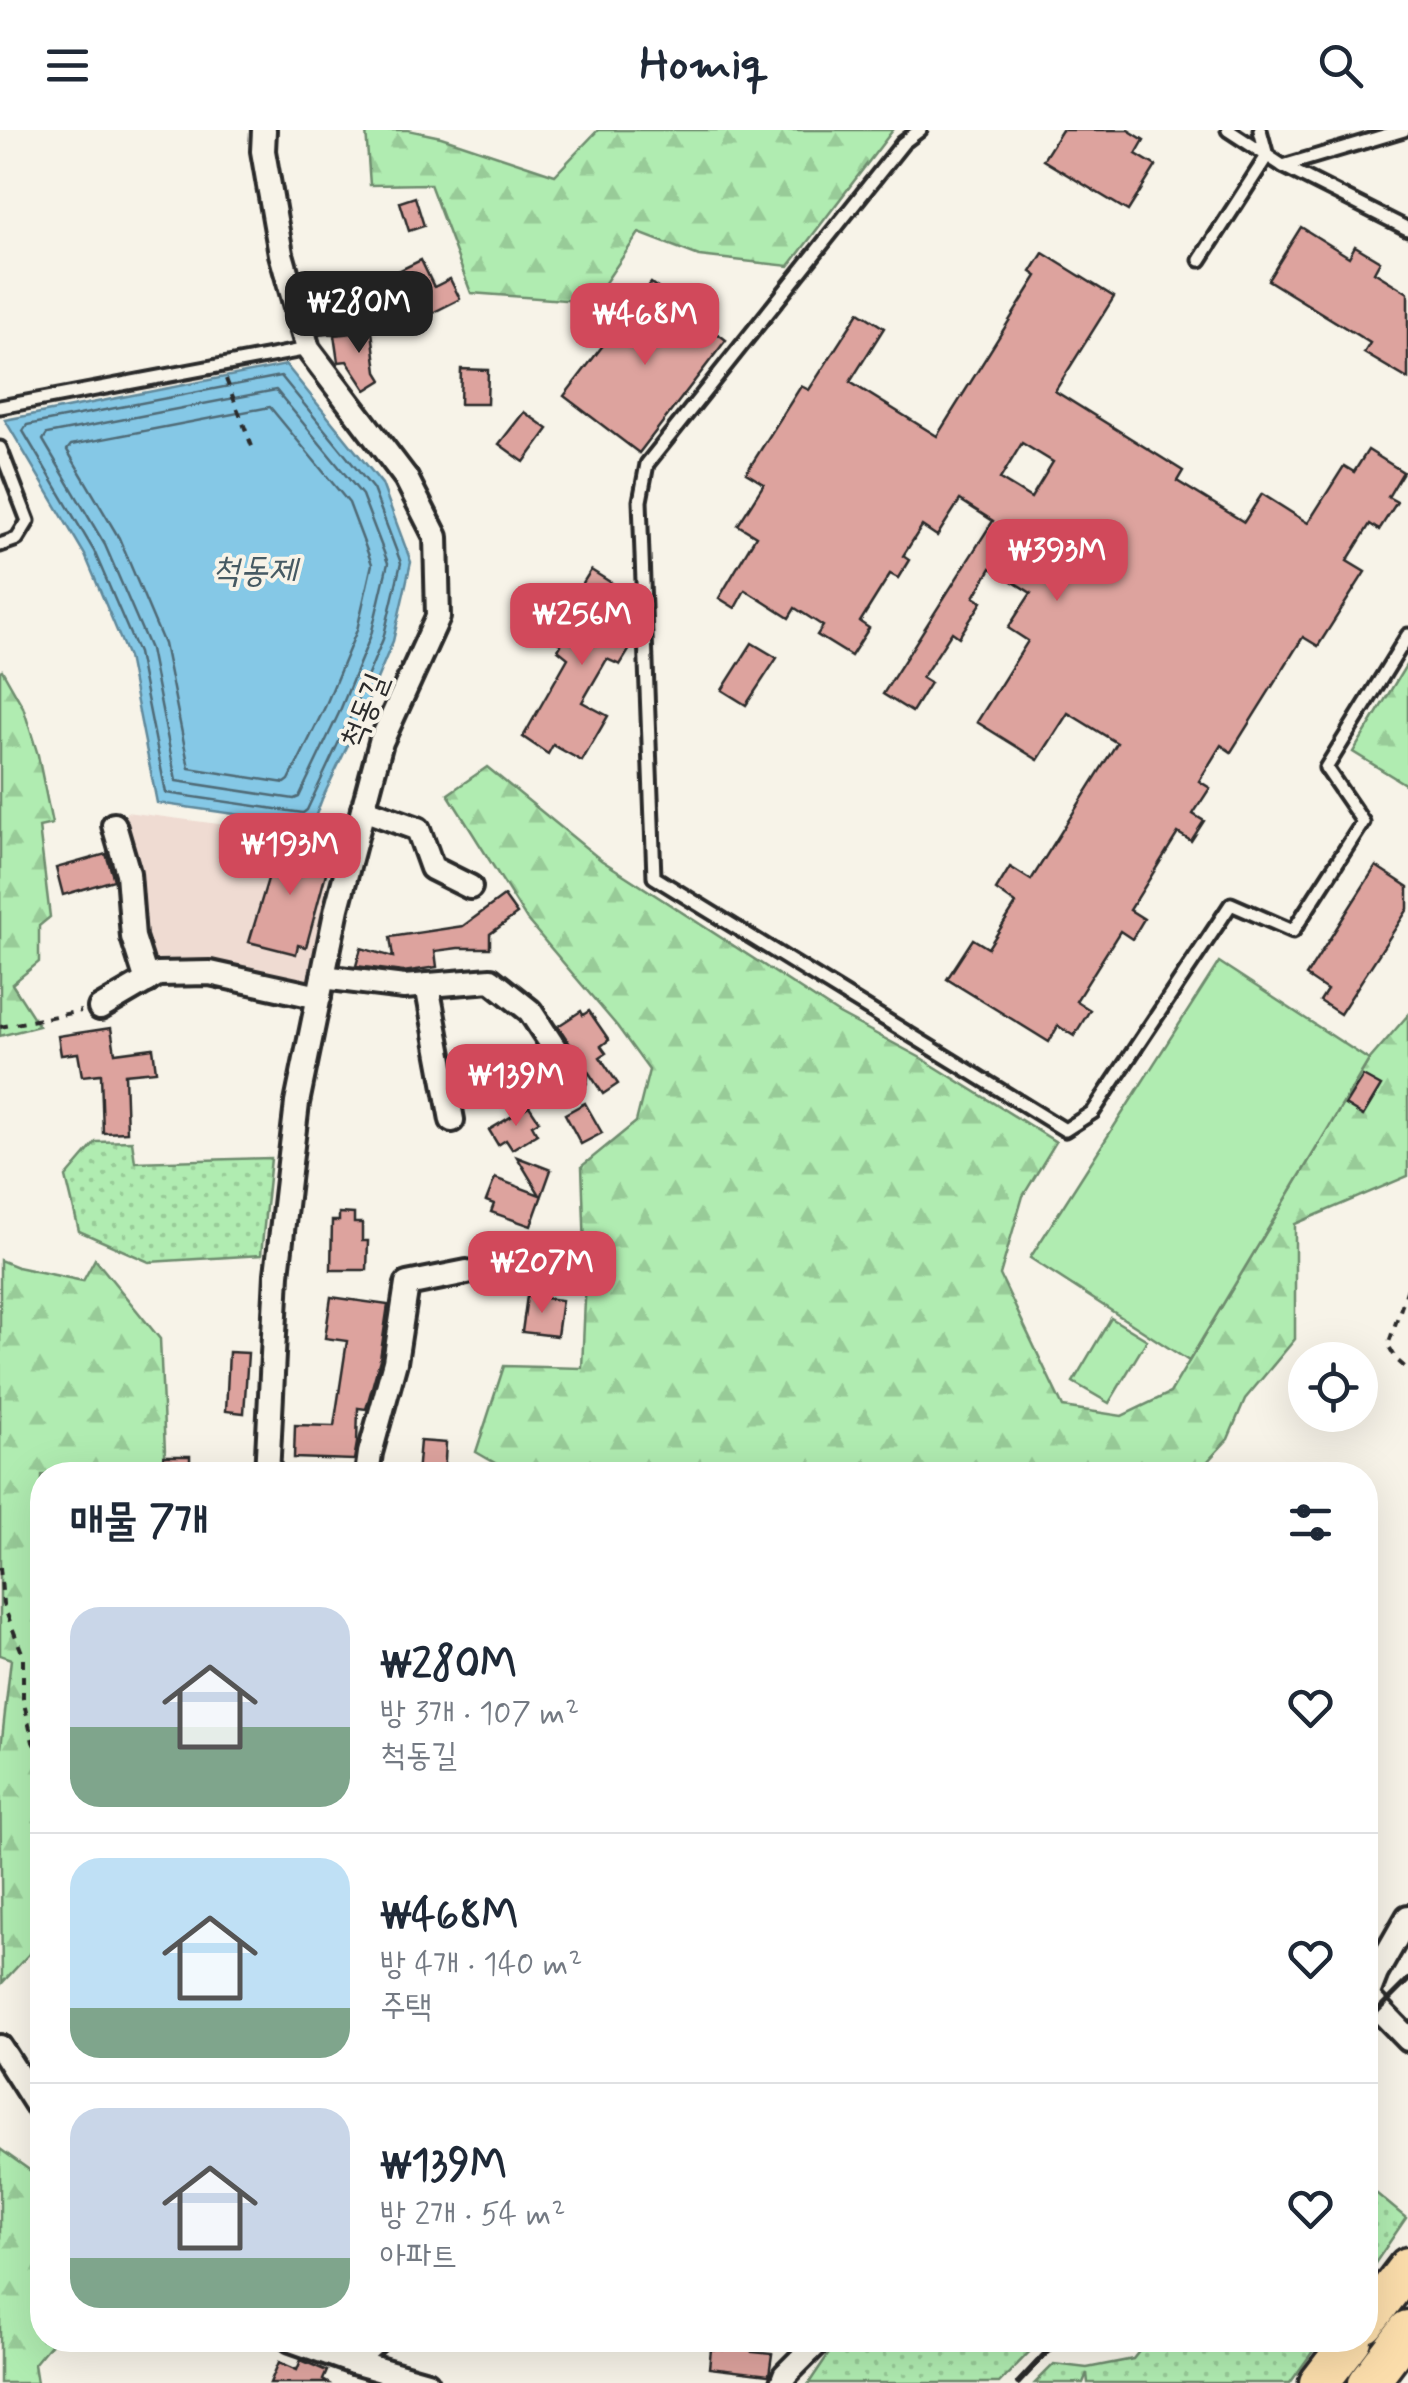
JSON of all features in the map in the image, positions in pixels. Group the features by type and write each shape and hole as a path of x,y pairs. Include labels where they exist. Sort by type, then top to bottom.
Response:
{"highway":[{"path":"1378,2306 1408,2267"},
{"path":"1368,2383 1408,2330"},
{"path":"1319,2383 1343,2352"}],"street":[{"name":"척동길","path":"264,130 263,152 281,254 305,339 406,478 436,537 438,617 381,742 337,908 297,1103 277,1274 268,1462"},
{"path":"364,808 418,829 432,868 470,887"},
{"path":"114,825 128,873 133,937 147,981"},
{"path":"100,1008 158,974 210,973 321,987 404,987 490,980 530,1012 574,1078"},
{"path":"427,985 452,1120"},
{"path":"369,1462 395,1362 408,1284 467,1272"},
{"path":"1378,1970 1408,1917"},
{"path":"1378,2011 1408,2039"},
{"path":"0,2047 30,2094"},
{"path":"325,2352 427,2383"},
{"path":"339,2352 353,2362"},
{"path":"353,2362 364,2352"},
{"path":"782,2383 785,2374 808,2352"}],"lane":[{"path":"920,130 903,143 647,464 640,501 654,877 1066,1130 1093,1112 1231,904 1294,931 1363,822 1326,768 1408,636"},
{"path":"1228,130 1283,166 1408,229"},
{"path":"1200,260 1267,156 1260,130"},
{"path":"1283,166 1404,130"},
{"path":"0,406 221,366 371,322"},
{"path":"0,448 28,521 17,539 0,545"}],"path":[{"path":"221,366 253,449"},
{"path":"0,1027 100,1008"},
{"path":"1408,1288 1388,1346 1408,1370"},
{"path":"0,1568 3,1604 24,1656 24,1700 30,1728"}],"shaded area":[{"path":"126,812 335,839 308,987 151,970 139,936"}],"green space":[{"path":"366,130 408,130 441,137 555,175 598,130 893,130 789,266 699,256 639,233 592,302 471,293 430,184 370,185"},
{"path":"1408,662 1408,786 1353,752"},
{"path":"0,671 23,707 38,755 52,824 39,827 50,917 39,926 39,962 12,984 39,1026 0,1036"},
{"path":"487,767 601,860 839,1014 921,1058 1056,1142 1023,1196 1000,1275 1063,1407 1122,1416 1170,1393 1369,1060 1408,1015 1408,1176 1295,1224 1295,1339 1288,1342 1288,1347 1245,1399 1228,1439 1207,1462 493,1462 476,1452 504,1366 582,1368 586,1277 582,1166 636,1122 649,1070 527,920 448,794"},
{"path":"1219,962 1369,1060 1189,1361 1030,1258"},
{"path":"132,1141 135,1162 271,1158 261,1255 149,1262 79,1231 66,1177 96,1142"},
{"path":"95,1259 160,1339 165,1462 30,1462 30,1953 2,1983 0,1757 11,1659 0,1655 0,1260 83,1281"},
{"path":"1111,1318 1147,1340 1109,1403 1073,1382"},
{"path":"0,2149 30,2170 30,2352 44,2352 34,2364 37,2383 0,2383"},
{"path":"1378,2195 1406,2218 1378,2259"},
{"path":"830,2352 1029,2352 999,2383 809,2383"},
{"path":"1139,2352 1312,2352 1290,2383 1088,2383 1087,2373 1083,2383 1035,2383 1054,2364 1087,2368 1133,2359"}],"water":[{"name":"척동제","path":"286,365 382,484 411,562 393,641 312,825 157,803 128,657 85,555 5,420"}],"building":[{"path":"1062,130 1128,130 1144,140 1136,154 1156,166 1128,211 1043,160"},
{"path":"415,197 424,226 409,231 400,202"},
{"path":"1301,227 1349,257 1355,246 1380,261 1374,272 1408,293 1408,379 1364,353 1370,343 1268,280"},
{"path":"1043,253 1114,297 1055,391 1183,471 1177,481 1244,522 1262,494 1308,523 1344,466 1354,472 1368,450 1403,472 1388,497 1397,502 1379,530 1370,524 1347,561 1365,572 1318,646 1303,637 1231,752 1221,745 1199,781 1210,788 1193,814 1204,821 1191,841 1178,833 1130,910 1144,919 1132,939 1120,931 1076,1001 1090,1010 1074,1036 1058,1026 1049,1042 947,979 973,939 988,948 1016,904 996,890 1010,867 1031,880 1117,743 1068,713 1038,760 977,722 1028,641 1008,628 1031,593 991,568 974,597 982,602 959,637 952,632 922,678 930,683 912,712 883,694 993,521 960,500 937,536 922,526 903,556 909,560 898,578 890,574 860,622 869,628 851,656 817,635 823,626 795,608 789,618 745,590 735,608 719,598 756,536 738,525 764,484 746,473 801,386 809,390 859,312 884,328 850,382 937,436 1037,276 1031,272","holes":["1022,443 1053,462 1031,498 1000,479"]},
{"path":"421,260 434,287 450,279 460,299 424,317 414,296 407,299 394,273"},
{"path":"364,276 369,313 324,317 319,279"},
{"path":"651,283 726,340 639,453 564,396"},
{"path":"372,331 377,372 382,380 366,390 347,361 338,362 334,335"},
{"path":"461,369 488,370 487,404 460,404"},
{"path":"524,412 548,429 524,462 499,444"},
{"path":"591,570 618,587 613,599 628,611 631,623 626,633 636,639 620,665 607,659 582,702 608,716 582,761 553,745 548,754 523,737 568,658 558,650 561,645 551,634"},
{"path":"752,643 777,658 746,705 722,690"},
{"path":"280,839 321,850 318,859 329,862 306,947 298,945 296,954 249,942"},
{"path":"106,854 114,880 63,895 56,868"},
{"path":"1376,866 1408,887 1408,909 1340,1014 1320,1001 1327,990 1306,976"},
{"path":"504,896 517,914 490,934 490,948 435,951 437,967 403,972 356,966 361,948 393,957 390,937 463,926"},
{"path":"581,1011 583,1015 589,1011 609,1040 601,1046 606,1053 600,1057 618,1084 603,1094 558,1026"},
{"path":"111,1028 115,1053 153,1048 156,1071 125,1074 127,1132 103,1133 101,1074 82,1076 78,1053 61,1055 58,1036"},
{"path":"1363,1076 1381,1086 1363,1116 1345,1105"},
{"path":"585,1103 602,1133 581,1144 565,1114"},
{"path":"529,1106 539,1121 532,1125 537,1134 512,1149 506,1140 498,1145 489,1130"},
{"path":"517,1157 551,1170 531,1226 491,1212 494,1204 486,1201 495,1178 540,1195"},
{"path":"339,1213 354,1214 354,1223 362,1223 362,1241 368,1241 367,1270 331,1270 332,1221 339,1221"},
{"path":"527,1296 562,1300 557,1336 522,1332"},
{"path":"331,1297 388,1305 380,1359 366,1409 358,1408 354,1460 294,1458 295,1425 334,1426 347,1341 325,1338"},
{"path":"229,1352 248,1353 244,1413 226,1411"},
{"path":"420,1441 446,1443 445,1462 418,1462"},
{"path":"164,1456 190,1456 190,1462 164,1462"},
{"path":"711,2352 772,2354 769,2375 709,2368"},
{"path":"301,2360 327,2371 323,2380 328,2383 270,2383 279,2362 297,2370"}],"railway":[{"path":"1378,2010 1408,1980"},
{"path":"1018,2383 1047,2352"}]}
